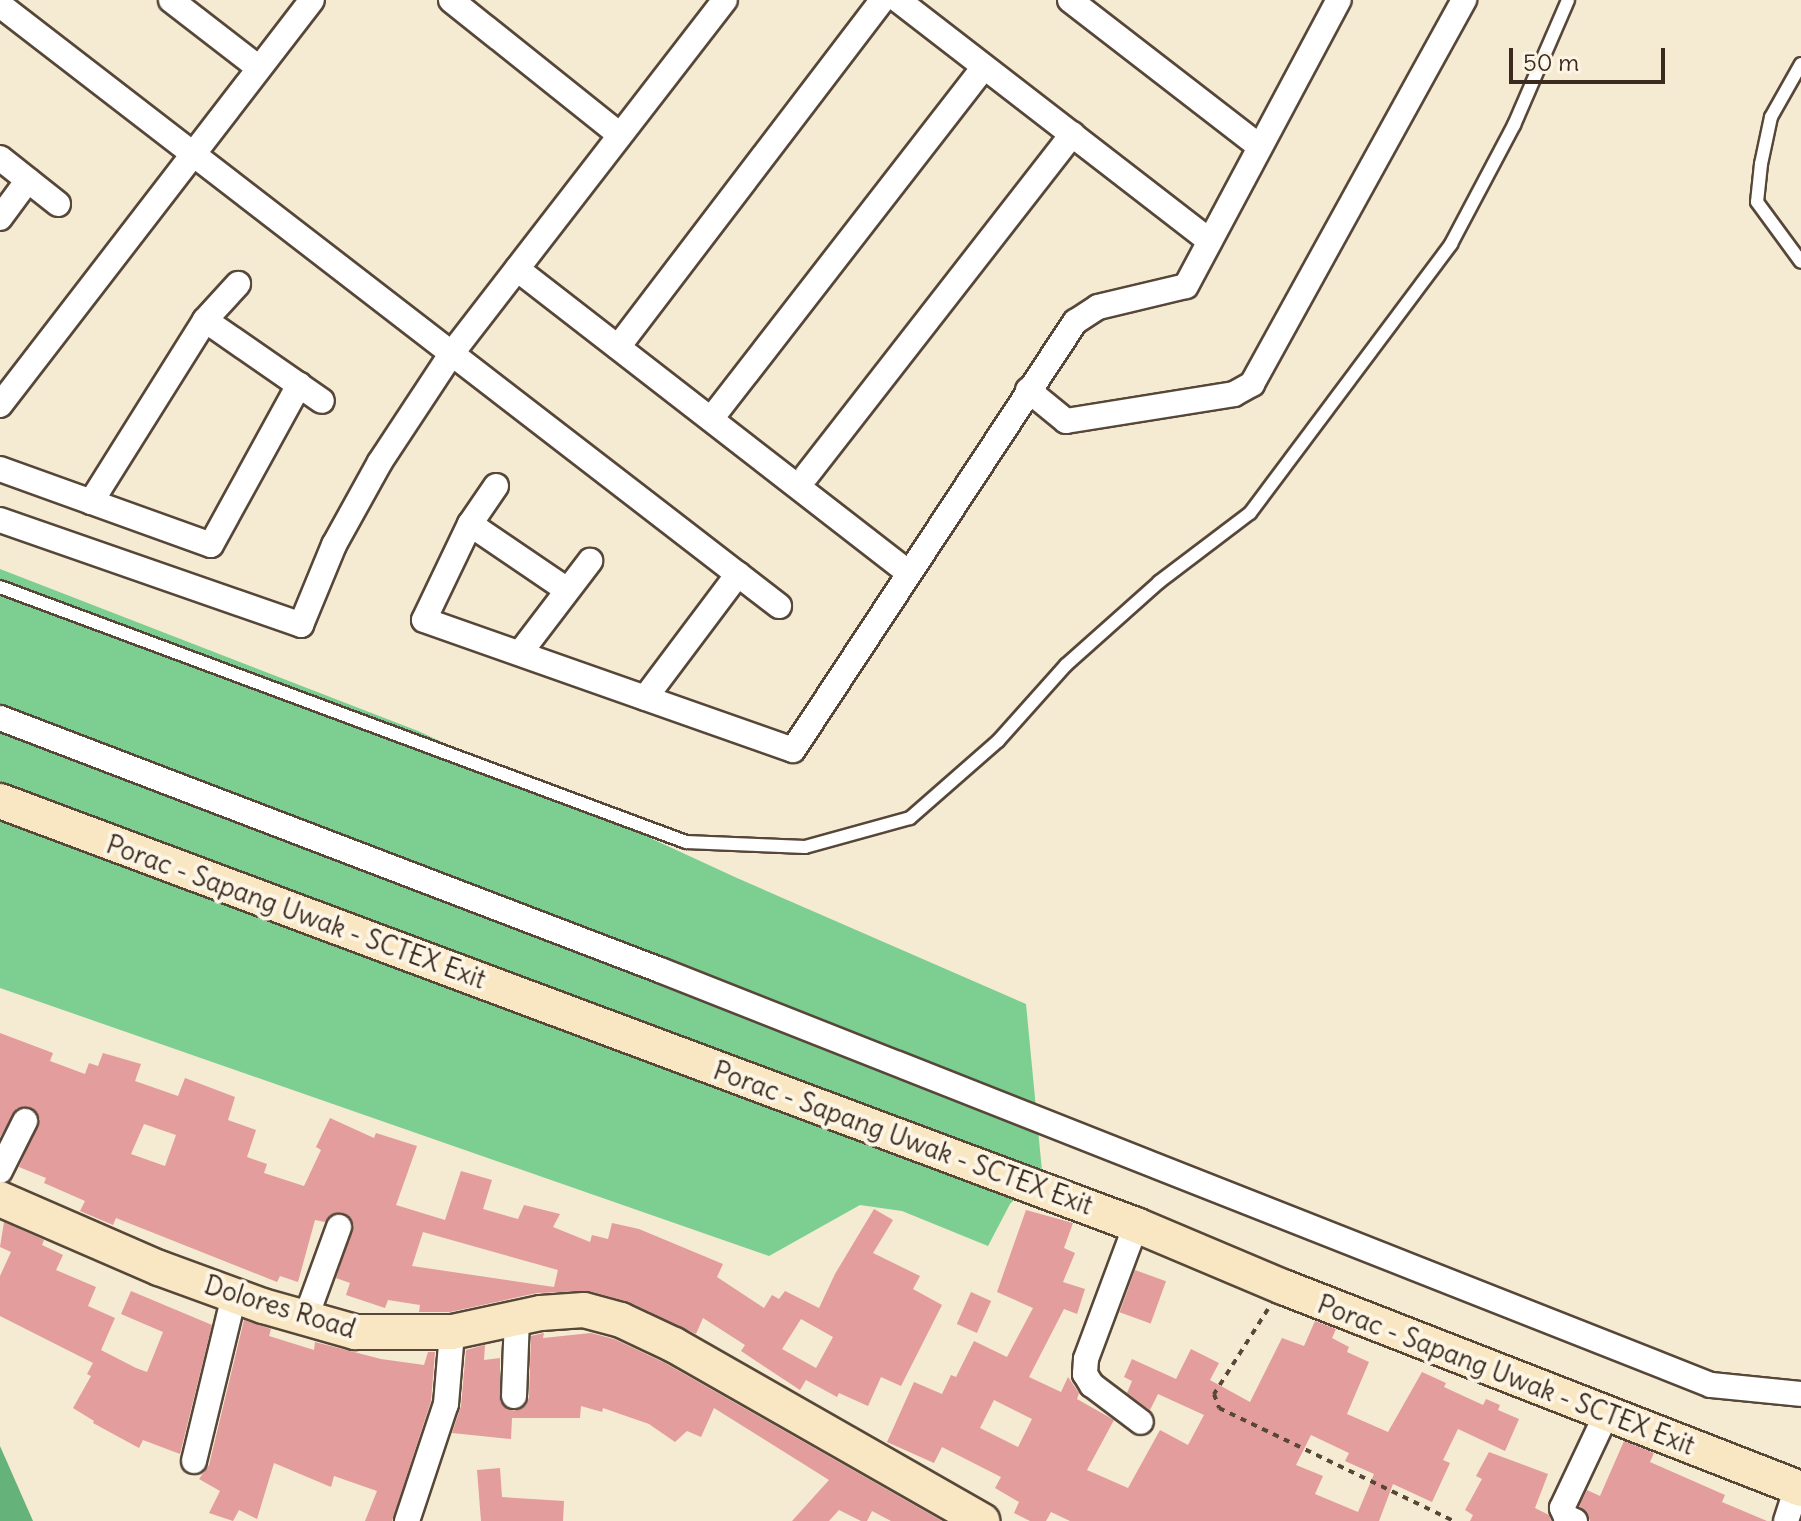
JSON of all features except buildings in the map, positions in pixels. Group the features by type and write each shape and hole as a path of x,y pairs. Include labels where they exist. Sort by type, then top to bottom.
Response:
{"main road":[{"name":"Porac - Sapang Uwak - SCTEX Exit","path":"0,801 1136,1225 1283,1287 1799,1488"},
{"name":"Dolores Road","path":"0,1199 159,1268 234,1296 355,1332 452,1332 517,1318 584,1310 621,1320 674,1345 982,1521"}],"street":[{"path":"171,0 259,68"},
{"path":"0,405 312,0"},
{"path":"451,0 620,135"},
{"path":"0,520 301,625 334,545 380,462 452,353 725,0"},
{"path":"618,347 882,0"},
{"path":"898,0 1210,241"},
{"path":"1070,0 1260,147"},
{"path":"496,486 470,524 424,620 793,750 1075,322 1098,307 1186,286 1339,0"},
{"path":"1028,390 1066,421 1234,394 1252,384 1464,0"},
{"path":"0,5 779,606"},
{"path":"711,419 984,67"},
{"path":"807,475 1072,134"},
{"path":"0,158 58,204"},
{"path":"0,218 28,180"},
{"path":"517,269 909,573"},
{"path":"91,502 205,320 238,284"},
{"path":"205,320 322,401"},
{"path":"0,469 211,545 299,385"},
{"path":"470,524 567,590"},
{"path":"520,653 590,561"},
{"path":"645,698 738,574"},
{"path":"0,718 689,981 1711,1385 1801,1394"},
{"path":"0,1171 25,1121"},
{"path":"1136,1225 1086,1359 1085,1374 1092,1385 1141,1422"},
{"path":"306,1317 339,1227"},
{"path":"194,1461 234,1296"},
{"path":"514,1396 517,1318"},
{"path":"407,1521 446,1404 452,1332"},
{"path":"1575,1521 1566,1517 1562,1508 1606,1415"},
{"path":"1786,1521 1799,1488"}],"lane":[{"path":"0,587 686,842 805,847 910,818 998,741 1066,665 1159,582 1250,513 1451,244 1514,125 1568,0"},
{"path":"1801,64 1771,117 1757,202 1801,262"}],"path":[{"path":"1283,1287 1214,1394 1219,1408 1454,1521"}],"green space":[{"path":"0,569 418,731 737,878 1026,1004 1042,1171 1010,1204 988,1246 902,1211 860,1205 769,1256 0,988"},
{"path":"0,1446 33,1521 0,1521"}]}
